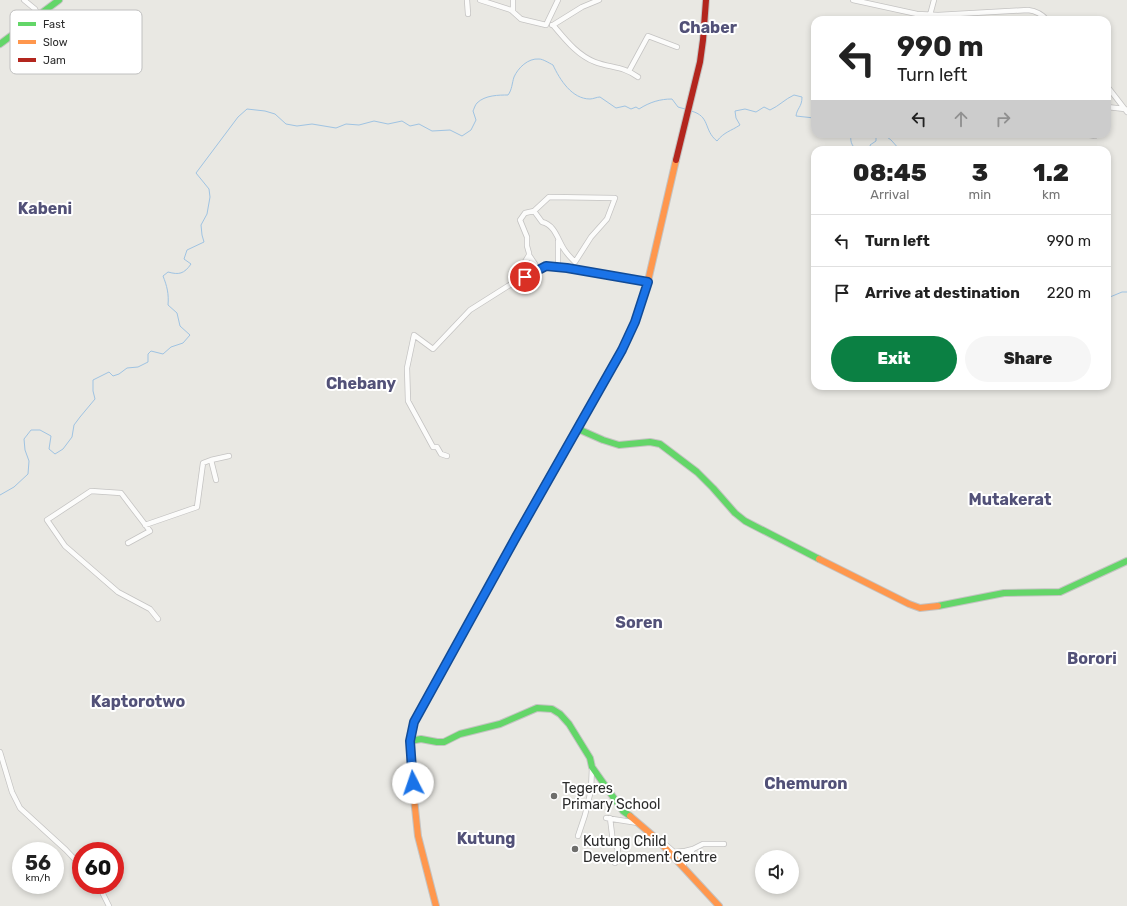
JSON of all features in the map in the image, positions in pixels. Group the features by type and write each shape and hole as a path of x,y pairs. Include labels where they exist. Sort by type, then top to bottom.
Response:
{"street":[{"path":"24,0 36,10"},
{"path":"45,10 59,0"},
{"path":"467,0 468,14"},
{"path":"480,0 513,11 521,18 553,26 575,50 594,62 629,71 638,77"},
{"path":"513,0 513,11"},
{"path":"546,25 558,0"},
{"path":"553,26 582,7 599,0"},
{"path":"436,906 418,836 416,820 410,741 414,722 578,429 625,343 637,316 648,282 687,110 700,62 706,0"},
{"path":"853,0 930,16 1028,10 1037,12 1044,16"},
{"path":"930,16 934,0"},
{"path":"0,44 10,36"},
{"path":"629,71 648,36 677,47"},
{"path":"1111,91 1126,110"},
{"path":"1111,108 1126,110"},
{"path":"539,270 529,255 527,237 520,220 525,213 534,211 549,197 615,198 607,219 591,237 575,262 558,241"},
{"path":"534,211 542,222 547,223 556,234 558,241 558,267"},
{"path":"512,284 529,255"},
{"path":"447,456 442,454 437,447 433,446 408,402 407,368 414,335 433,349 470,310 512,284 546,266 567,268 648,282"},
{"path":"578,429 620,445 653,442 660,444 699,474 737,516 909,604 920,608 1017,592 1060,592 1127,561"},
{"path":"145,525 197,507 203,463 229,456"},
{"path":"211,460 216,480"},
{"path":"128,543 150,531 121,493 92,491 47,520 65,546 118,592 150,609 158,619"},
{"path":"410,741 421,739 444,742 460,734 500,724 537,708 548,708 560,714 569,724 590,758 592,767 591,790 578,836"},
{"path":"0,752 12,792 20,808 72,856"},
{"path":"592,767 623,811 658,840 719,906"},
{"path":"616,863 618,850 613,842 608,818 638,824 674,852 696,880"},
{"path":"674,852 685,851 703,844 724,844"},
{"path":"679,858 686,858 691,854 693,848"},
{"path":"103,894 109,906"}],"waterway":[{"path":"0,495 14,487 28,474 29,461 25,450 24,439 31,430 40,430 51,436 49,449 55,454 63,449 72,437 74,425 95,399 93,380 109,372 113,376 119,374 127,368 138,367 148,362 148,354 151,351 163,354 171,347 183,343 190,335 180,326 177,313 168,305 166,283 163,276 168,272 184,272 191,264 184,259 187,250 204,242 201,225 207,214 210,197 209,189 196,173 238,117 247,109 275,114 286,124 297,126 312,124 336,128 346,124 359,125 374,121 388,124 402,121 410,126 419,124 432,131 450,130 462,136 471,130 476,120 473,111 477,103 484,98 496,95 508,95 518,70 527,62 535,59 544,60 553,65 567,88 578,96 590,99 600,97 616,108 625,106 631,109 636,107 639,109 655,101 672,99 678,107 685,109"},
{"path":"691,111 702,116 710,132 717,141 740,125 736,118 735,111 745,109 756,112 764,107 770,110 794,95 802,97 796,116 811,118"},
{"path":"851,138 852,146"},
{"path":"870,146 876,141 876,138"},
{"path":"888,138 896,146"},
{"path":"1111,297 1122,292 1127,292"}],"traffic: fast":[{"path":"46,10 59,0"},
{"path":"0,44 10,37"},
{"path":"443,670 535,502 622,351"},
{"path":"578,429 619,445 650,442 660,444 697,472 735,513 745,521 819,559"},
{"path":"938,606 1004,593 1060,592 1127,561"},
{"path":"410,741 421,739 444,742 460,734 500,724 537,708 552,709 560,714 569,724 590,758 592,767 623,811 630,816"}],"traffic: slow":[{"path":"622,351 635,322 648,281 676,160"},
{"path":"819,559 909,604 920,608 938,606"},
{"path":"436,906 418,836 411,770 410,741 414,722 443,670"},
{"path":"630,816 658,840 719,906"}],"traffic: jam":[{"path":"676,160 700,62 706,0"}],"place":[{"name":"Tegeres Primary School","path":"554,796"},
{"name":"Kutung Child Development Centre","path":"575,849"}],"district":[{"name":"Chaber","path":"708,27"},
{"name":"Kabeni","path":"45,208"},
{"name":"Chebany","path":"361,383"},
{"name":"Mutakerat","path":"1010,499"},
{"name":"Soren","path":"639,622"},
{"name":"Borori","path":"1092,658"},
{"name":"Kaptorotwo","path":"138,701"},
{"name":"Chemuron","path":"806,783"},
{"name":"Kutung","path":"486,838"}],"route":[{"path":"413,783 410,741 414,722 535,502 622,350 642,304 648,282 567,268 546,266 525,277"}]}
